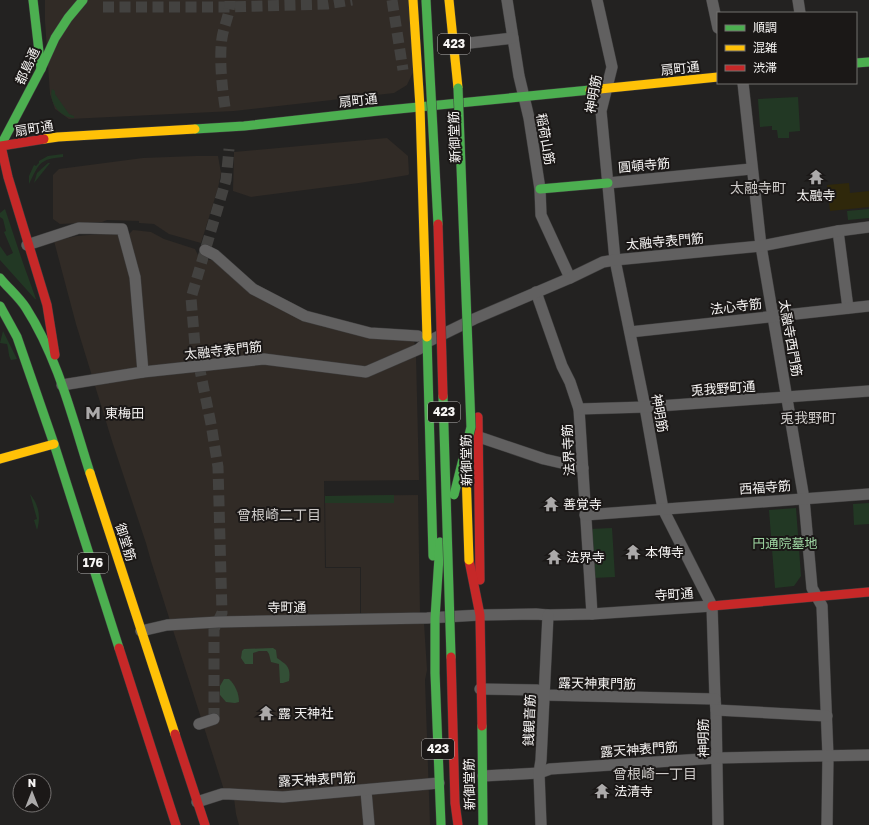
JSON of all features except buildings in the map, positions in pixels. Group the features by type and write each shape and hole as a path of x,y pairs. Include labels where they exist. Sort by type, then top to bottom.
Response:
{"main road":[{"path":"33,0 34,17 42,69"},
{"name":"都島通","path":"0,147 42,69 50,48 61,28 83,0"},
{"path":"413,0 420,107 422,339 435,618"},
{"name":"423","path":"422,0 441,513 435,618 435,673 441,825"},
{"name":"423","path":"426,0 439,245 456,803 458,825"},
{"name":"423","path":"442,0 451,87 469,560 480,615"},
{"name":"423","path":"448,825 440,575 443,542 470,427 458,88 449,0"},
{"name":"新御堂筋","path":"457,0 466,103 479,437 480,689 483,825"},
{"path":"857,63 869,62"},
{"name":"扇町通","path":"0,147 58,137 227,128 717,77"},
{"path":"444,93 445,116"},
{"path":"0,147 27,245 47,305 58,372"},
{"name":"圓頓寺筋","path":"540,189 608,182"},
{"name":"御堂筋","path":"0,278 25,307 58,372 205,825"},
{"name":"176","path":"0,306 17,337 54,444 176,825"},
{"path":"452,322 453,338"},
{"path":"0,459 54,444"},
{"path":"457,449 461,568"},
{"name":"寺町通","path":"712,606 869,592"},
{"path":"462,608 463,624"}],"street":[{"name":"稲荷山筋","path":"507,0 523,97 529,118 540,189 541,215 570,278"},
{"name":"神明筋","path":"597,0 612,67 601,112 615,260 645,407 663,509 712,606 718,825"},
{"path":"712,0 717,23"},
{"path":"798,0 800,12"},
{"path":"461,44 513,38"},
{"name":"太融寺西門筋","path":"743,84 751,169 761,246 804,498 812,588 822,606 828,756 827,825"},
{"name":"圓頓寺筋","path":"608,182 751,169"},
{"name":"太融寺表門筋","path":"62,385 143,372 264,359 366,372 419,349 422,339 474,319 570,278 603,262 761,246 838,231 869,227"},
{"path":"27,245 79,228 122,229 136,277 143,372"},
{"path":"838,231 848,308"},
{"path":"205,250 215,255 253,289 306,316 370,334 422,339"},
{"name":"法界寺筋","path":"536,292 562,366 570,382 580,409 582,468 592,614"},
{"name":"法心寺筋","path":"630,332 869,306"},
{"name":"兎我野町通","path":"580,409 645,407 869,391"},
{"path":"479,437 544,459 582,468"},
{"name":"西福寺筋","path":"585,515 869,494"},
{"name":"寺町通","path":"141,631 167,626 218,622 435,618 480,615 592,614 712,606"},
{"name":"銭観音筋","path":"541,825 538,773 541,760 548,615"},
{"name":"露天神東門筋","path":"480,689 537,690 543,695 715,699"},
{"path":"716,710 827,716"},
{"path":"199,724 214,720"},
{"name":"露天神表門筋","path":"483,776 538,773 550,769 717,758 869,755"},
{"name":"露天神表門筋","path":"197,802 222,794 283,797 439,783"},
{"path":"366,790 369,825"}],"shaded area":[{"path":"45,0 408,0 414,70 407,85 394,93 234,111 69,119 55,109 50,94"},
{"path":"387,138 408,156 408,175 251,197 233,191 234,152"},
{"path":"218,156 221,173 218,188 201,243 169,234 154,224 139,223 139,221 107,220 102,222 60,224 53,219 53,175 59,169 143,158"},
{"path":"133,230 151,232 164,239 195,249 198,255 208,260 214,260 310,322 324,327 370,335 414,339 416,356 419,480 324,481 325,568 360,568 360,625 424,623 427,670 425,680 430,825 239,825 234,798 224,790 146,543 112,441 76,324 54,241 77,236 112,233 128,235"},
{"path":"418,495 420,613 361,613 361,567 326,567 325,496"}],"green space":[{"path":"52,89 55,91 55,94 69,114 74,116 74,118 60,112 52,99"},
{"path":"798,97 800,131 789,132 789,138 778,138 777,130 772,130 772,126 760,127 758,99"},
{"path":"63,154 63,157 44,161 38,167 29,184 29,176 34,165 36,166 39,161 48,156"},
{"path":"48,163 50,163 34,183 37,173"},
{"path":"5,209 36,299 0,260 0,246 7,256 13,253 4,232 6,231 3,219 0,217 0,213"},
{"path":"869,209 869,218 848,220 847,211"},
{"path":"3,331 17,359 11,360 7,344 0,343"},
{"path":"30,494 35,502 39,516 37,530 34,520 37,519"},
{"path":"394,495 394,503 325,503 325,496"},
{"path":"869,503 869,524 854,525 853,504"},
{"name":"円通院墓地","path":"796,508 801,576 794,586 775,588 769,510"},
{"path":"612,528 615,577 592,578 590,529"},
{"path":"273,648 276,650 277,658 289,669 289,681 280,683 279,664 271,662 267,651 253,653 253,664 245,664 241,658 242,651 244,649"},
{"path":"224,679 229,679 233,684 237,692 239,702 226,702 220,695 220,686"}],"sand":[{"path":"849,183 850,193 869,191 869,207 830,211 827,185"}],"tunnel":[{"path":"103,7 230,7 327,4 352,0"},
{"path":"392,0 403,70"},
{"path":"225,107 221,72 221,46 230,1"},
{"path":"214,719 214,629 222,613 218,467 195,346 191,298 226,180 229,149"}],"traffic: fast":[{"path":"33,0 41,69"},
{"path":"0,147 41,69 55,38 68,18 83,0"},
{"path":"426,0 438,224"},
{"path":"857,63 869,62"},
{"path":"454,495 471,427 458,88"},
{"path":"195,129 244,126 590,90"},
{"path":"540,189 608,183"},
{"path":"0,278 26,308 47,347 56,367 90,473"},
{"path":"0,306 17,337 54,444 119,648"},
{"path":"427,337 433,556"},
{"path":"443,396 451,657"},
{"path":"440,542 435,618 435,673 441,825"},
{"path":"482,726 483,825"}],"traffic: slow":[{"path":"413,0 420,107 427,337"},
{"path":"449,0 458,88"},
{"path":"590,90 717,77"},
{"path":"44,139 195,129"},
{"path":"0,459 54,444"},
{"path":"466,471 469,560"},
{"path":"90,473 175,734"}],"traffic: jam":[{"path":"44,139 1,146 8,177 47,305 55,355"},
{"path":"438,224 443,396"},
{"path":"478,417 480,580"},
{"path":"469,560 480,615 482,726"},
{"path":"712,606 869,592"},
{"path":"119,648 176,825"},
{"path":"451,657 455,803 458,825"},
{"path":"175,734 205,825"}],"place":[{"name":"太融寺","path":"816,177"},
{"name":"東梅田","path":"93,413"},
{"name":"善覚寺","path":"551,504"},
{"name":"本傳寺","path":"633,552"},
{"name":"法界寺","path":"554,557"},
{"name":"露 天神社","path":"266,713"},
{"name":"法清寺","path":"602,791"}],"district":[{"name":"太融寺町","path":"758,188"},
{"name":"兎我野町","path":"808,418"},
{"name":"曾根崎二丁目","path":"279,515"},
{"name":"曾根崎一丁目","path":"655,774"}]}
